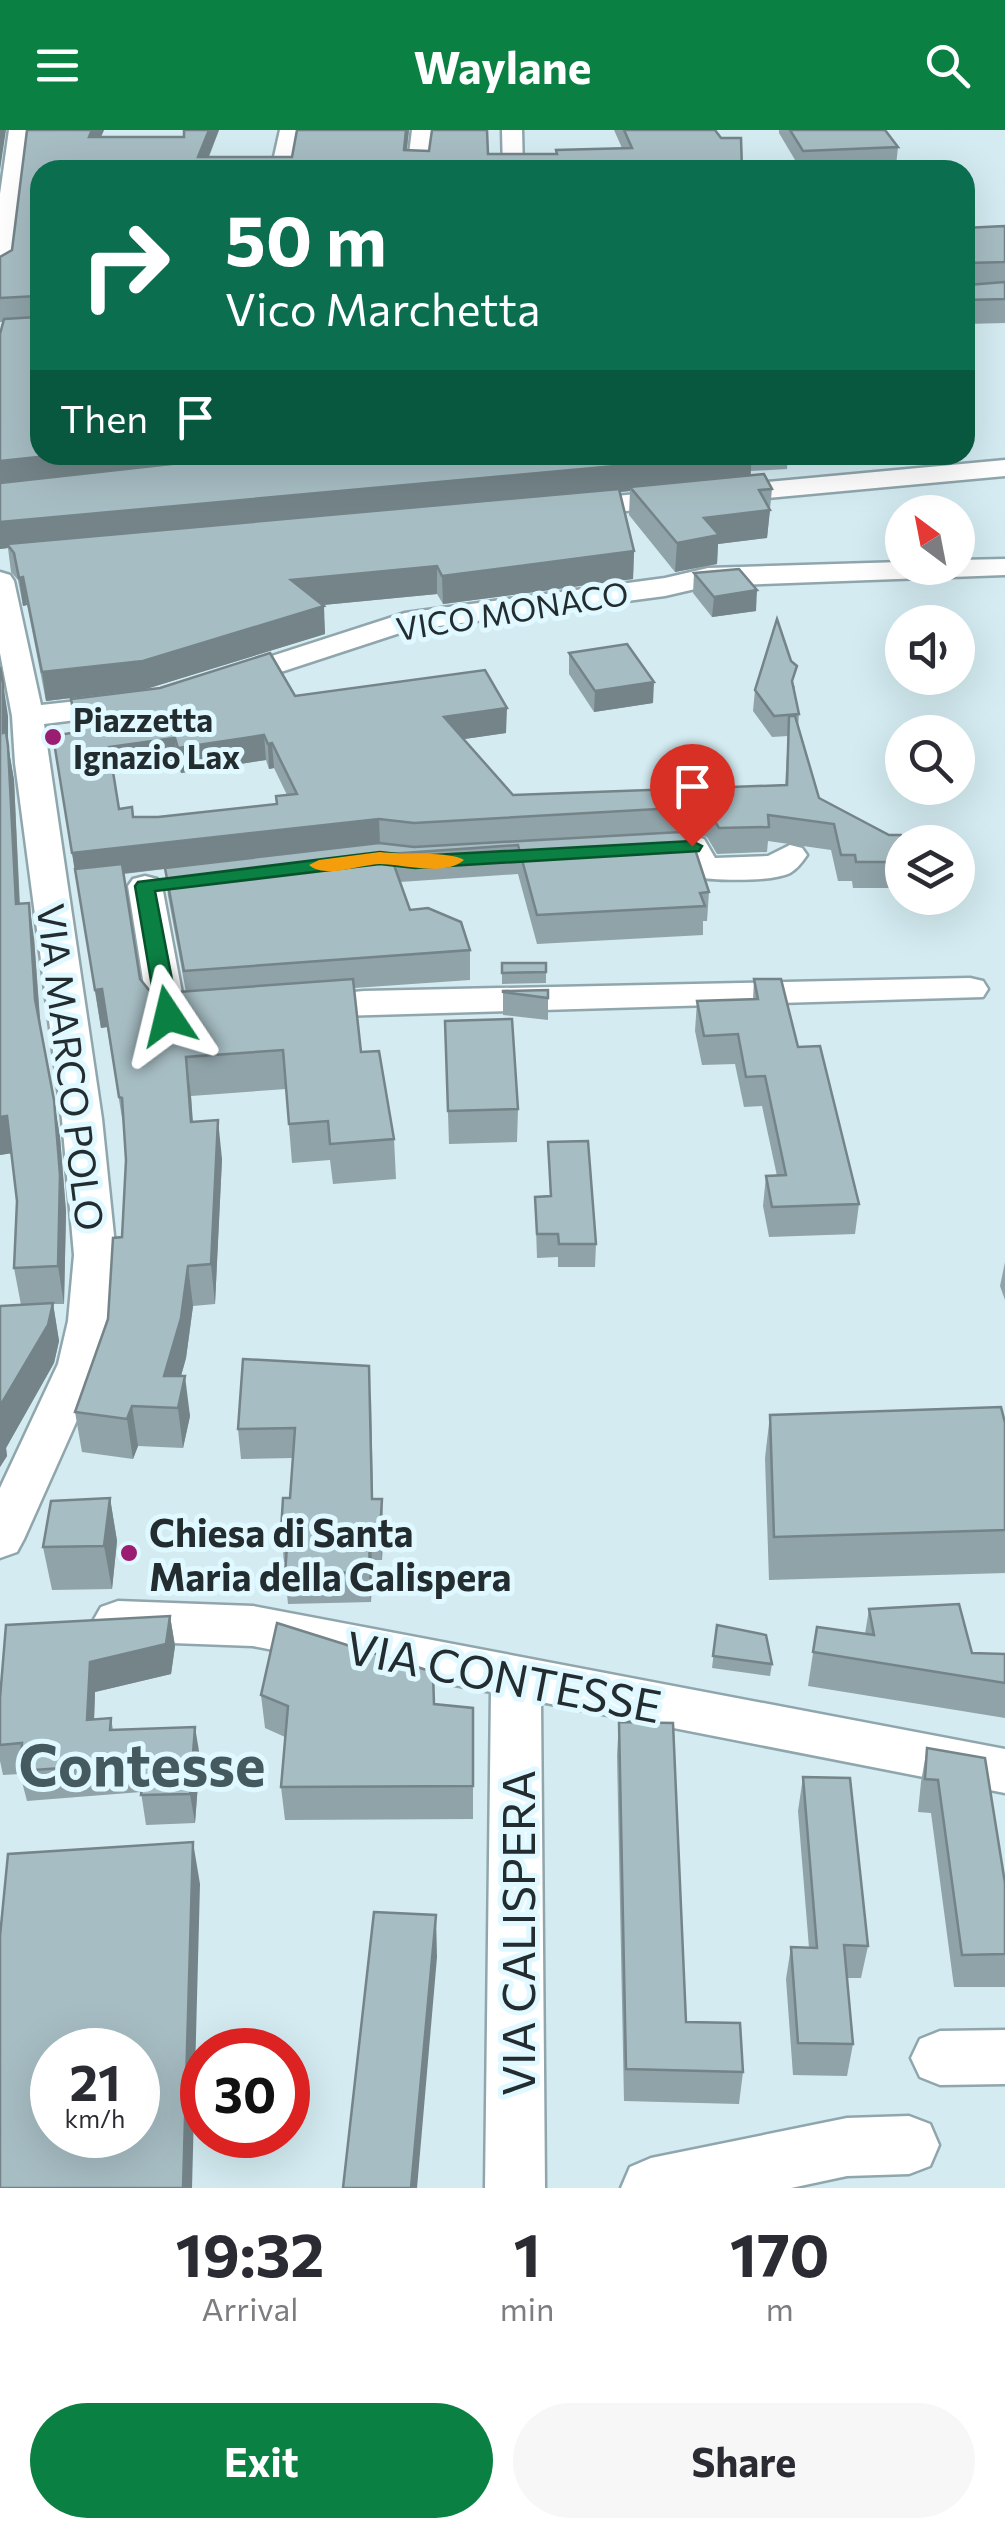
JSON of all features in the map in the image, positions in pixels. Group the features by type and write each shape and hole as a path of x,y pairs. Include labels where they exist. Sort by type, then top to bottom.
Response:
{"street":[{"path":"0,272 19,130"},
{"path":"283,160 290,130"},
{"path":"419,160 422,130"},
{"path":"512,130 512,160"},
{"path":"15,172 30,172"},
{"path":"552,510 1005,468"},
{"name":"VIA MARCO POLO","path":"0,1539 74,1380 72,1322 94,1216 28,716 8,668 7,567"},
{"name":"VICO MONACO","path":"199,688 405,622 665,587 708,577 1005,567"},
{"path":"28,716 151,702"},
{"path":"613,851 692,846 704,869 777,866 790,855"},
{"path":"50,896 184,882"},
{"path":"145,886 168,1016 227,1012"},
{"path":"266,1009 364,1002 970,989"},
{"name":"VIA CONTESSE","path":"70,1625 140,1619 254,1626 1005,1771"},
{"name":"VIA CALISPERA","path":"516,1678 516,2188"},
{"path":"940,2058 1005,2057"},
{"path":"651,2188 847,2148 909,2145"}],"building":[{"path":"27,130 92,130 89,137 184,137 184,130 209,130 198,157 292,157 297,130 406,130 404,150 429,151 432,130 487,130 488,154 632,148 624,130 715,130 721,138 741,138 742,160 30,160 30,296 0,298 0,257 12,250"},
{"path":"790,130 885,130 898,147 803,151"},
{"path":"1005,226 1005,262 975,263 975,228"},
{"path":"1005,282 1005,299 975,300 975,284"},
{"path":"30,317 30,458 0,461 0,334 4,319"},
{"path":"162,465 626,465 0,522 0,483"},
{"path":"764,474 772,489 759,490 770,510 704,518 719,535 677,543 630,487"},
{"path":"619,489 634,551 442,576 437,566 291,580 324,606 143,661 42,672 23,577 19,578 14,553 7,544"},
{"path":"739,569 757,590 714,597 694,573"},
{"path":"777,619 791,661 797,666 792,681 799,714 774,716 755,690"},
{"path":"627,644 654,682 595,691 569,653"},
{"path":"270,653 295,696 485,670 507,708 444,717 513,795 787,785 789,716 795,716 819,798 885,833 885,862 856,862 855,855 841,855 834,824 768,815 769,827 719,828 709,812 693,807 414,823 379,819 72,853 53,736 77,732 71,699 160,688","holes":["264,735 268,744 272,743 297,794 276,796 277,804 158,817 133,817 132,807 119,809 109,747 175,738 178,748"]},
{"path":"0,667 16,904 29,903 35,999 54,1100 60,1175 58,1266 14,1268 17,1201 7,1116 0,1117"},
{"path":"681,832 696,852 709,892 700,893 705,906 537,915 518,845 390,854 410,910 428,908 461,922 470,950 184,971 165,868 379,843 414,847"},
{"path":"122,864 140,979 149,990 164,993 353,979 361,1052 379,1051 394,1139 330,1144 328,1121 289,1124 283,1050 186,1057 191,1122 218,1120 211,1264 188,1266 181,1318 164,1376 185,1376 178,1408 132,1406 127,1419 75,1412 108,1319 113,1238 122,1237 126,1160 122,1098 102,989 95,990 75,869"},
{"path":"502,963 546,963 546,972 502,973"},
{"path":"754,979 781,979 798,1047 820,1046 859,1204 772,1207 766,1176 786,1175 765,1076 746,1077 738,1034 704,1036 697,1001 758,999"},
{"path":"548,990 548,998 503,992 503,991"},
{"path":"512,1019 518,1109 448,1111 445,1021"},
{"path":"588,1141 596,1244 559,1244 558,1234 537,1234 535,1197 551,1196 548,1142"},
{"path":"53,1303 48,1325 0,1406 0,1306"},
{"path":"243,1359 369,1366 372,1499 382,1499 380,1530 370,1530 369,1572 285,1574 288,1532 281,1532 283,1498 290,1498 295,1428 238,1429"},
{"path":"1001,1407 1005,1423 1005,1530 774,1537 770,1415"},
{"path":"110,1498 104,1546 43,1547 51,1501"},
{"path":"959,1604 972,1653 1005,1654 1005,1683 813,1652 817,1627 874,1635 869,1609"},
{"path":"170,1616 166,1644 90,1662 87,1720 111,1718 110,1730 195,1727 190,1794 141,1795 144,1762 20,1771 22,1743 0,1745 6,1625"},
{"path":"277,1623 433,1672 434,1704 473,1708 473,1786 281,1787 288,1706 261,1695"},
{"path":"717,1625 766,1635 772,1664 713,1656"},
{"path":"619,1722 673,1723 686,2022 740,2023 743,2072 626,2069"},
{"path":"927,1748 985,1758 1005,1883 1005,1954 962,1955 938,1780 925,1779"},
{"path":"803,1777 850,1778 868,1946 844,1945 853,2044 798,2043 791,1947 817,1948"},
{"path":"193,1842 188,2028 180,2028 183,2188 0,2188 0,1936 8,1854"},
{"path":"374,1912 436,1915 411,2188 343,2188"}],"slow traffic":[{"path":"319,865 380,858 415,862 455,860"}],"place":[{"name":"Piazzetta Ignazio Lax","path":"53,737"},
{"name":"Chiesa di Santa Maria della Calispera","path":"129,1553"}],"district":[{"name":"Contesse","path":"142,1762"}],"route":[{"path":"168,1016 145,886 380,858 415,862 692,846"}]}
